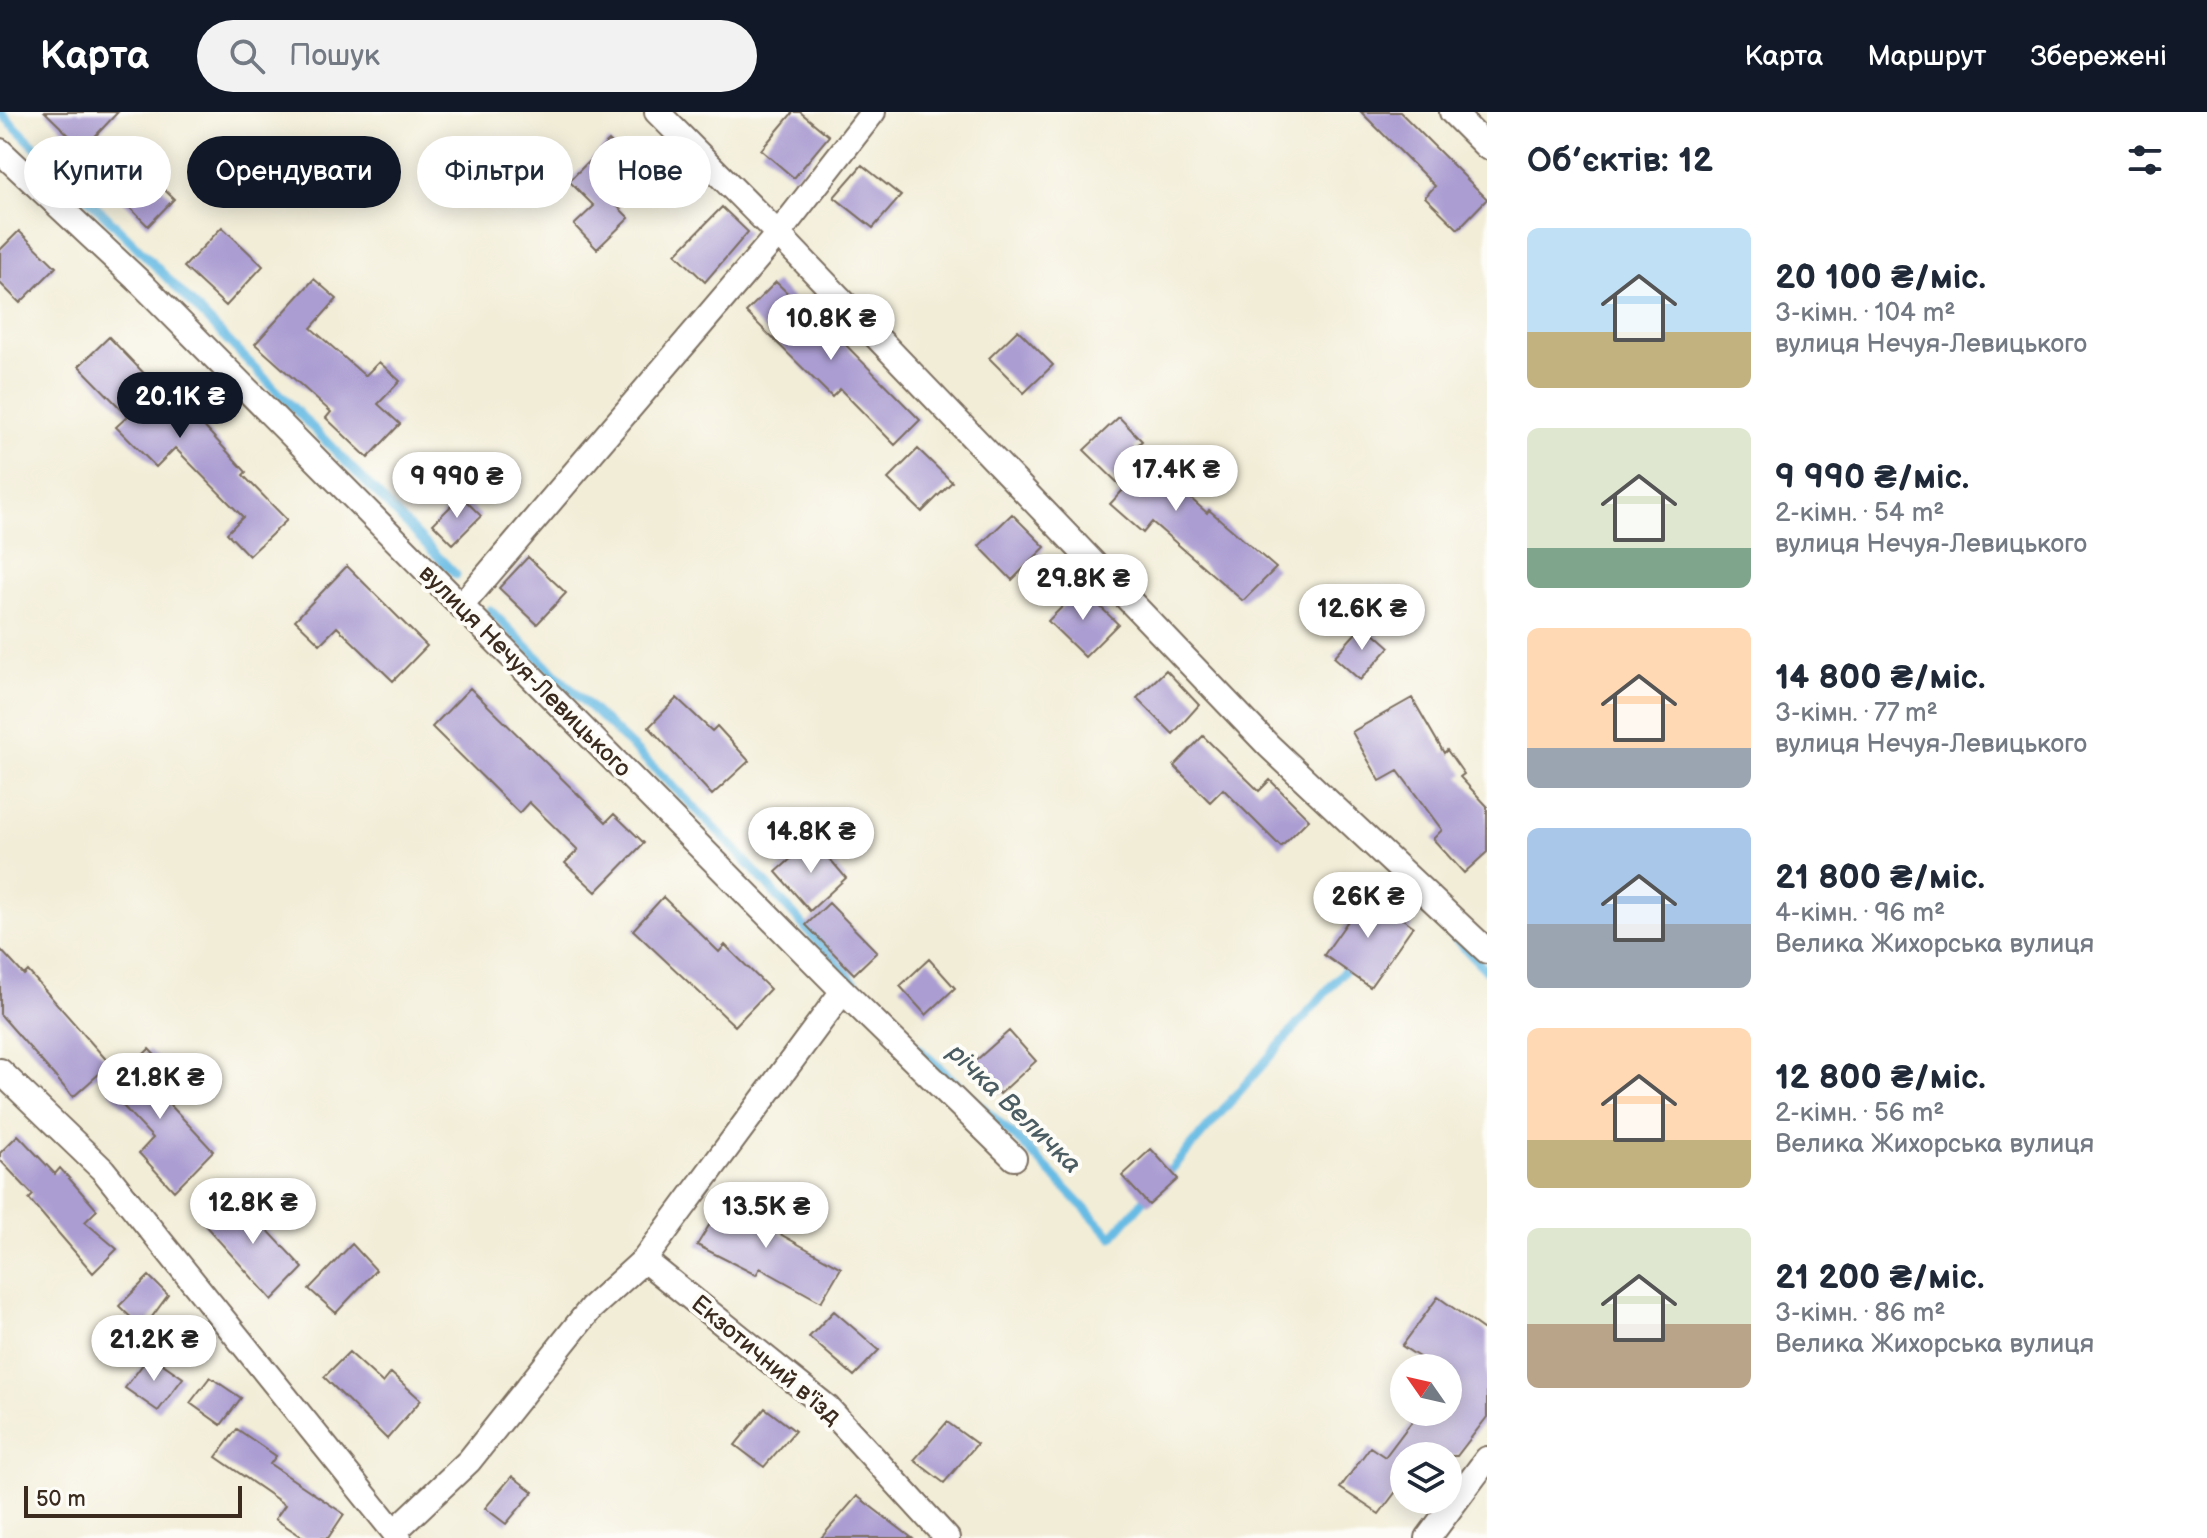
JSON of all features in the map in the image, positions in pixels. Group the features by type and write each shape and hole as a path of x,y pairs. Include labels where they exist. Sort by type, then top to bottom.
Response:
{"street":[{"path":"657,112 1269,746 1487,951"},
{"path":"461,606 778,234 873,112"},
{"path":"1452,112 1487,147"},
{"name":"вулиця Нечуя-Левицького","path":"0,151 142,284 843,991 1014,1158"},
{"path":"0,1071 103,1170 396,1535 469,1461 591,1308 644,1260 843,991"},
{"name":"Екзотичний в'їзд","path":"644,1260 828,1408 947,1538"},
{"path":"1428,1538 1487,1459"}],"building":[{"path":"45,112 118,112 95,136 70,136"},
{"path":"793,112 800,112 829,136 794,178 761,150"},
{"path":"1361,112 1400,112 1487,199 1458,229 1425,197 1435,186"},
{"path":"589,161 589,201 573,185 573,177"},
{"path":"862,165 901,196 873,228 834,197"},
{"path":"722,207 748,232 705,282 676,254"},
{"path":"130,208 165,208 148,226"},
{"path":"592,208 619,208 629,218 597,249 574,225"},
{"path":"222,227 263,266 226,306 184,267"},
{"path":"19,231 56,267 20,303 0,283 0,250"},
{"path":"314,279 337,299 311,328 365,376 379,362 400,381 378,404 400,424 368,458 326,418 331,412 255,344"},
{"path":"776,282 824,328 827,326 920,420 895,445 840,389 832,397 746,312"},
{"path":"1018,330 1053,365 1024,393 989,358"},
{"path":"109,337 157,387 161,383 200,422 246,472 243,475 287,520 249,556 227,533 243,517 175,448 156,467 116,427 128,416 79,366"},
{"path":"1119,417 1142,441 1134,448 1207,513 1209,510 1276,568 1243,601 1152,522 1143,533 1110,504 1124,489 1084,450"},
{"path":"918,449 952,482 922,512 888,479"},
{"path":"461,496 481,516 453,544 433,524"},
{"path":"1012,514 1045,547 1012,580 979,546"},
{"path":"528,557 566,593 537,624 499,588"},
{"path":"347,566 427,646 393,681 337,627 320,644 295,620"},
{"path":"1081,588 1118,624 1085,657 1048,621"},
{"path":"1364,624 1390,647 1360,680 1334,657"},
{"path":"1166,670 1199,705 1173,734 1137,698"},
{"path":"470,688 606,822 614,814 644,843 596,892 565,863 578,850 529,802 519,813 432,727"},
{"path":"677,698 712,731 717,726 749,761 712,795 649,727"},
{"path":"1412,698 1444,753 1447,750 1464,774 1460,777 1487,806 1487,852 1464,873 1433,839 1442,830 1398,771 1380,781 1352,732"},
{"path":"1203,736 1259,791 1270,780 1309,819 1281,847 1223,789 1210,802 1174,766"},
{"path":"813,839 846,878 810,911 776,872"},
{"path":"1367,894 1413,926 1370,987 1324,955"},
{"path":"663,897 719,952 725,945 770,989 735,1026 633,930"},
{"path":"829,903 877,952 854,974 806,925"},
{"path":"0,949 24,975 28,971 110,1064 73,1097 0,1014"},
{"path":"929,959 955,988 926,1015 900,986"},
{"path":"1009,1031 1036,1061 1000,1094 972,1064"},
{"path":"149,1049 178,1080 162,1096 213,1151 174,1191 139,1153 153,1138 108,1090"},
{"path":"18,1135 55,1174 60,1168 97,1210 85,1222 117,1249 93,1273 29,1199 33,1195 0,1160 0,1153"},
{"path":"1151,1149 1178,1179 1149,1205 1122,1176"},
{"path":"233,1193 303,1268 272,1300 203,1223"},
{"path":"727,1196 784,1229 780,1234 841,1268 821,1302 760,1268 756,1275 697,1245"},
{"path":"352,1244 376,1270 336,1313 309,1289"},
{"path":"149,1276 168,1295 143,1329 119,1306"},
{"path":"1438,1297 1487,1332 1487,1417 1462,1450 1462,1442 1396,1442 1408,1426 1462,1426 1462,1354 1414,1354 1402,1346"},
{"path":"834,1311 879,1350 854,1376 809,1337"},
{"path":"349,1352 383,1383 391,1373 421,1400 387,1439 324,1377"},
{"path":"150,1355 183,1378 158,1411 125,1388"},
{"path":"210,1377 241,1398 221,1425 190,1403"},
{"path":"765,1408 795,1431 764,1467 735,1445"},
{"path":"947,1422 977,1444 944,1483 914,1460"},
{"path":"237,1429 276,1456 270,1464 344,1514 328,1538 304,1538 275,1519 285,1505 216,1457"},
{"path":"1370,1447 1385,1457 1390,1450 1390,1499 1379,1514 1340,1488"},
{"path":"512,1476 533,1492 506,1524 485,1508"},
{"path":"857,1496 912,1538 821,1538"}],"waterway":[{"name":"річка Величка","path":"0,112 133,243 456,575"},
{"name":"річка Величка","path":"490,610 697,810 886,1017"},
{"name":"річка Величка","path":"1387,920 1410,893 1417,900"},
{"name":"річка Величка","path":"1433,916 1487,971"},
{"name":"річка Величка","path":"1162,1180 1352,962"},
{"name":"річка Величка","path":"905,1036 1026,1147 1112,1237 1152,1191"}]}
